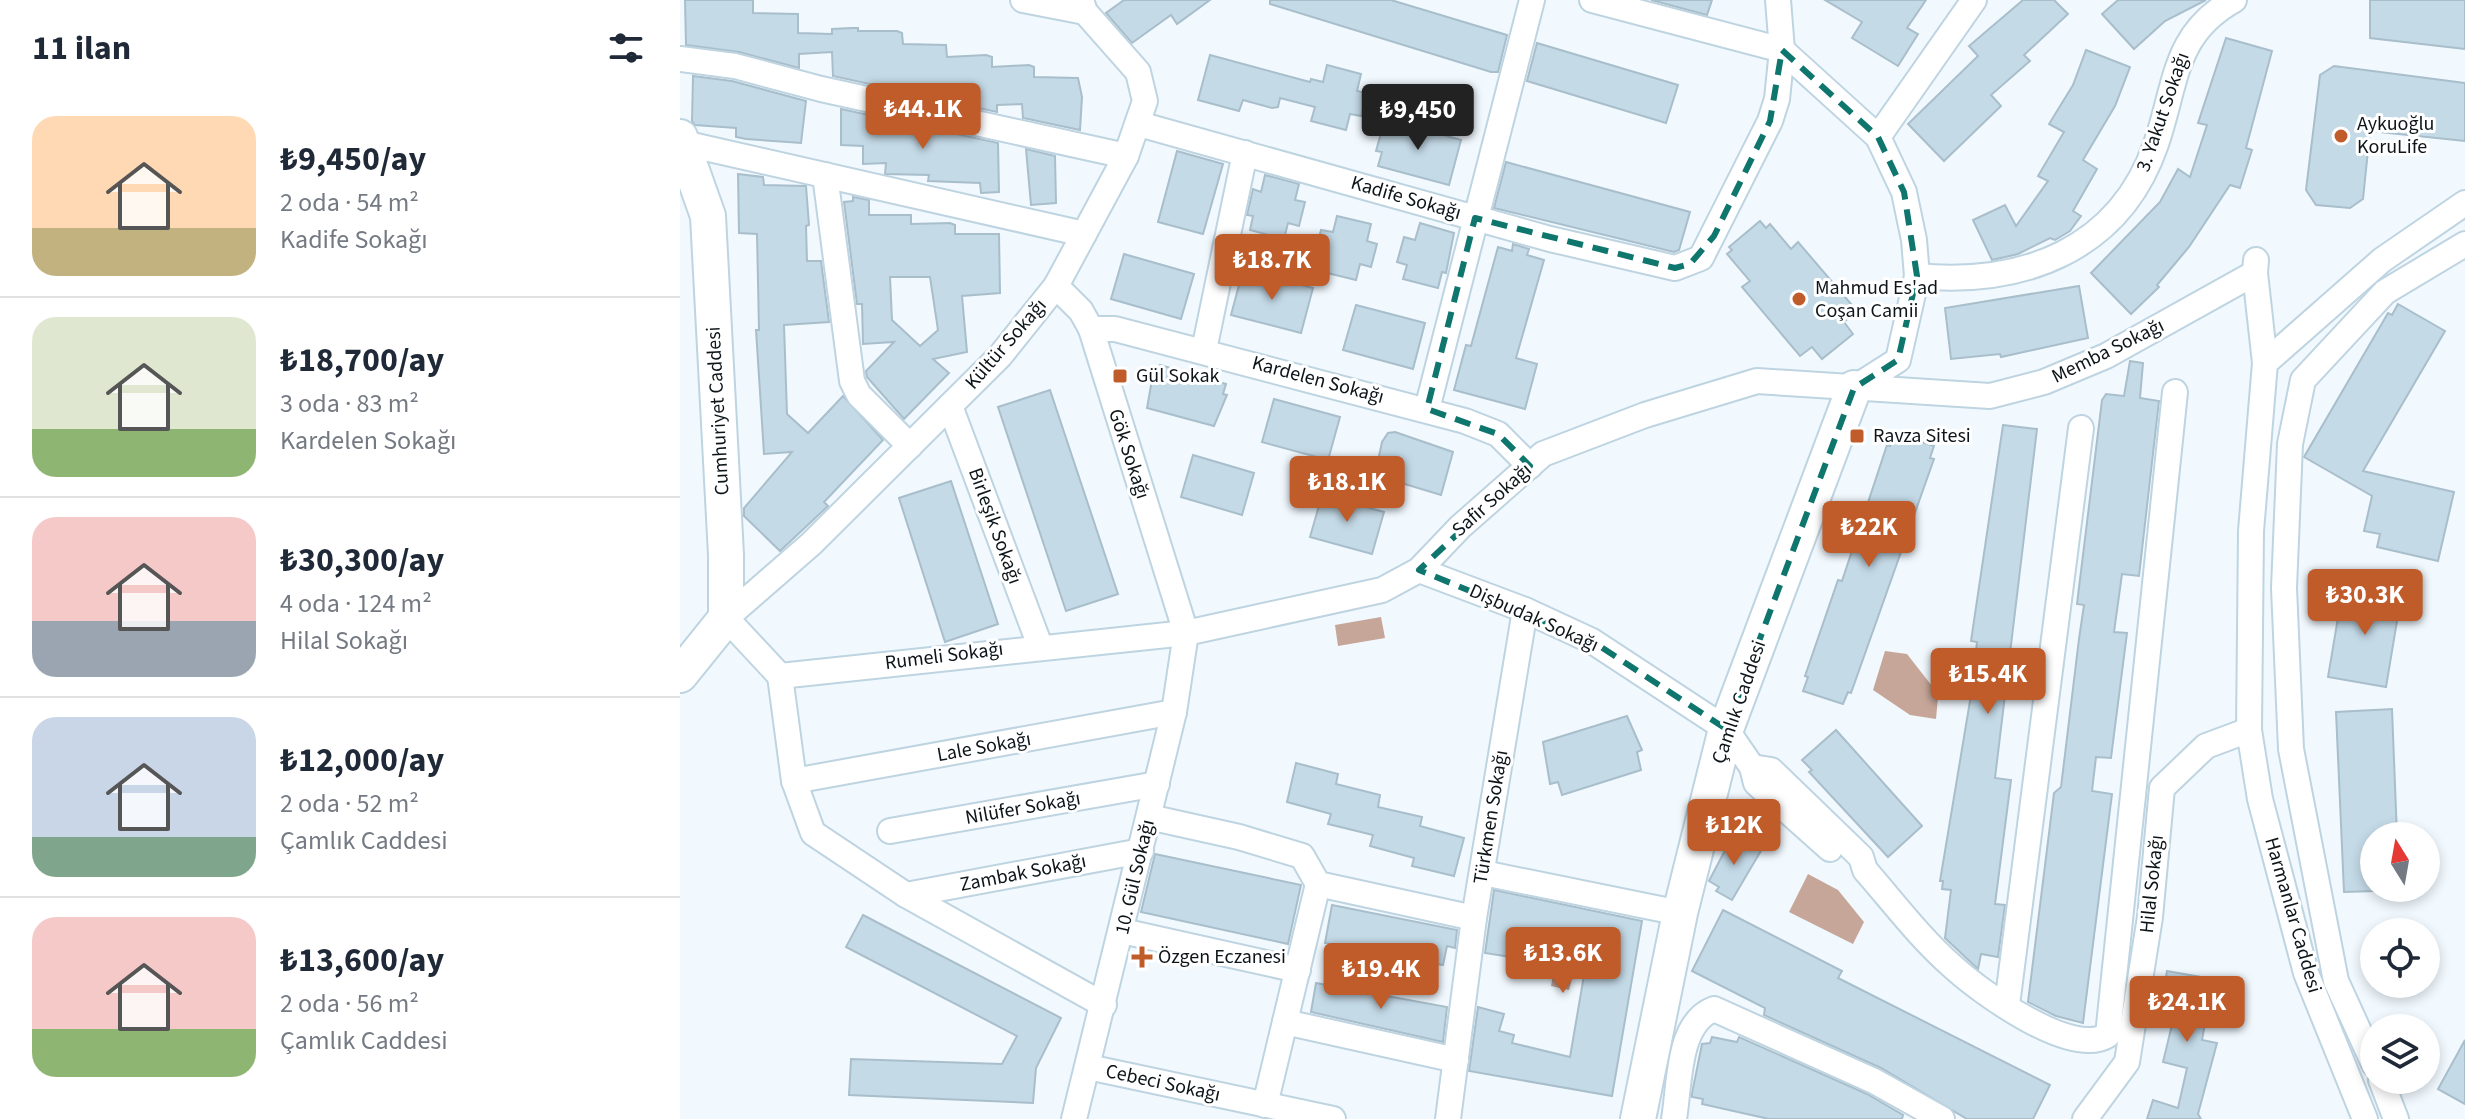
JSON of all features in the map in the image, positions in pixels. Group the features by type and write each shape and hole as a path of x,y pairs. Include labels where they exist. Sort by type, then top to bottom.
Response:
{"main road":[{"name":"Cumhuriyet Caddesi","path":"682,140 708,216 726,555 726,618"},
{"name":"Çamlık Caddesi","path":"1638,1119 1680,913 1726,729 1854,388"},
{"path":"680,675 726,618"}],"street":[{"path":"1023,0 1083,6"},
{"path":"1427,409 1532,0"},
{"path":"1592,0 1782,50 1878,137 1904,192 1917,276 1898,360 1854,388"},
{"path":"1778,0 1782,50"},
{"path":"1878,137 1974,0"},
{"name":"3. Yakut Sokağı","path":"1917,276 1984,279 2021,272 2075,247 2105,224 2143,176 2188,39 2206,17 2234,0"},
{"name":"Kültür Sokağı","path":"726,618 811,544 1000,356 1056,286 1126,156 1145,101 1138,72 1083,6"},
{"name":"Kadife Sokağı","path":"1139,124 1475,218 1675,268 1701,258 1714,236 1770,121 1782,77 1782,50"},
{"path":"680,59 735,66 821,89 1126,156"},
{"path":"682,140 1084,234"},
{"path":"1204,350 1245,153"},
{"path":"825,175 847,366 859,395 910,446"},
{"path":"2265,363 2382,260 2465,203"},
{"path":"2360,1033 2336,981 2291,749 2284,588 2290,444 2303,380 2385,292 2465,244"},
{"name":"Harmanlar Caddesi","path":"2256,266 2265,363 2251,531 2249,730 2260,799 2306,973 2365,1119"},
{"name":"Memba Sokağı","path":"1854,388 1990,396 2044,382 2106,356 2256,266"},
{"name":"Gök Sokağı","path":"1056,286 1081,311 1091,329 1186,633"},
{"name":"Kardelen Sokağı","path":"1091,329 1115,329 1204,350 1427,409 1498,434 1530,466"},
{"name":"Safir Sokağı","path":"1186,633 1382,590 1419,570 1460,527 1543,454 1645,415 1757,381 1854,388"},
{"path":"1726,729 1752,767 1771,770 1861,857 1865,870 1952,967 2039,1028 2091,1041 2108,1035 2175,392"},
{"name":"Birleşik Sokağı","path":"950,406 1040,646"},
{"path":"2007,1005 2081,428"},
{"name":"Dişbudak Sokağı","path":"1419,570 1525,610 1592,641 1726,729"},
{"name":"Türkmen Sokağı","path":"1452,1118 1474,918 1525,610"},
{"path":"726,618 780,676 794,781 813,833 906,895 1104,1005"},
{"name":"Rumeli Sokağı","path":"780,676 1040,646 1186,633"},
{"name":"10. Gül Sokağı","path":"1074,1119 1174,712 1186,633"},
{"name":"Lale Sokağı","path":"794,781 1174,712"},
{"name":"Hilal Sokağı","path":"2085,1119 2127,1062 2150,917 2162,788 2206,746 2249,730"},
{"name":"Nilüfer Sokağı","path":"890,831 1157,784"},
{"path":"1149,817 1239,837 1302,856 1318,884 1265,1105"},
{"name":"Zambak Sokağı","path":"906,895 1141,851"},
{"path":"1483,873 1680,913"},
{"path":"1318,884 1474,918"},
{"path":"1122,931 1298,970"},
{"path":"1674,1119 1690,1026 1701,1014 1714,1009 1874,1081 1942,1119"},
{"path":"1285,1022 1456,1060"},
{"name":"Cebeci Sokağı","path":"1088,1067 1333,1119"},
{"path":"2386,1094 2396,1119"}],"highlighted area":[{"path":"1782,50 1878,137 1904,192 1917,276 1898,360 1854,388 1726,729 1592,641 1419,570 1530,466 1498,434 1427,409 1475,218 1675,268 1690,264 1714,236 1770,121"}],"shaded area":[{"path":"1381,617 1385,638 1338,646 1335,625"},
{"path":"1885,651 1907,654 1932,686 1939,686 1936,719 1910,715 1873,690"},
{"path":"1744,800 1763,821 1758,830 1729,814"},
{"path":"1808,874 1838,890 1864,922 1853,944 1789,912"},
{"path":"1557,954 1577,959 1569,990 1551,986"}],"building":[{"path":"685,0 753,0 753,13 798,14 798,33 832,34 832,29 852,28 858,28 858,31 897,31 902,33 903,44 946,45 947,57 986,55 992,57 992,67 1029,65 1034,67 1034,77 1078,78 1082,97 1080,130 1023,118 1022,104 997,105 997,112 833,76 832,52 799,54 799,68 739,52 686,45"},
{"path":"1124,0 1210,0 1177,24 1171,15 1132,43 1106,13"},
{"path":"1270,0 1391,0 1507,35 1498,72 1491,72 1270,4"},
{"path":"1651,0 1712,0 1707,15"},
{"path":"1825,0 1926,0 1907,28 1918,34 1898,66 1852,38 1862,22"},
{"path":"2023,0 2054,0 2068,14 2024,55 2030,61 1991,95 2001,106 1944,161 1908,124 1978,56 1969,46"},
{"path":"2118,0 2206,0 2165,21 2134,49 2102,14"},
{"path":"2370,0 2465,0 2465,49 2370,38"},
{"path":"2226,38 2272,51 2246,148 2252,150 2240,188 2230,185 2189,247 2157,285 2159,287 2131,314 2091,273 2160,202 2178,169 2190,177 2207,125 2198,123"},
{"path":"1537,43 1678,85 1666,123 1527,81"},
{"path":"2086,50 2130,67 2115,106 2083,160 2097,169 2073,211 2081,216 2070,231 2055,240 2050,238 2018,254 1992,260 1973,220 2005,205 2016,226 2048,181 2038,176 2064,132 2049,124 2073,85"},
{"path":"1210,55 1310,82 1311,79 1323,82 1327,65 1361,74 1357,91 1367,93 1361,116 1350,114 1346,130 1311,121 1315,107 1280,98 1278,107 1272,108 1243,100 1239,111 1198,100"},
{"name":"Aykuoğlu KoruLife","path":"2334,66 2465,83 2465,141 2370,131 2363,199 2350,208 2316,205 2306,190 2320,75"},
{"path":"693,76 732,81 806,101 801,143 746,139 736,137 736,128 695,125 692,121"},
{"path":"841,109 998,143 999,192 981,193 980,183 928,181 929,175 885,174 886,163 863,164 863,146 841,145"},
{"path":"1385,119 1461,140 1449,185 1378,166 1382,152 1376,151"},
{"path":"1026,149 1055,156 1056,203 1031,205"},
{"path":"1177,151 1223,164 1203,234 1158,222"},
{"path":"1506,162 1690,212 1679,250 1674,252 1494,208"},
{"path":"738,174 763,177 764,185 806,186 809,225 806,226 807,261 821,261 829,322 784,325 787,414 808,433 843,396 883,440 824,502 828,506 780,551 744,516 744,508 792,452 764,454 756,330 759,330 757,234 739,233"},
{"path":"1265,175 1299,184 1295,200 1305,202 1299,226 1288,223 1284,239 1250,230 1253,216 1247,215 1253,189 1261,192"},
{"path":"853,197 869,200 869,215 911,215 911,224 950,223 955,225 955,234 999,234 1000,293 962,296 967,352 933,359 949,373 904,419 867,377 866,371 894,342 863,344 862,304 857,304 844,202 853,201","holes":["890,277 930,277 938,330 920,346 892,320"]},
{"path":"1337,216 1371,224 1367,241 1377,244 1371,267 1360,264 1356,280 1311,269 1321,230 1333,232"},
{"name":"Mahmud Es'ad Coşan Camii","path":"1760,221 1766,228 1770,224 1791,249 1798,242 1857,311 1844,322 1853,334 1822,359 1812,347 1800,356 1742,287 1750,281 1727,254 1732,250 1729,247"},
{"path":"1420,223 1454,233 1446,273 1442,272 1438,288 1403,279 1407,265 1397,262 1404,237 1415,240"},
{"path":"1513,244 1529,249 1527,255 1544,260 1516,358 1537,364 1525,409 1454,390 1466,345 1471,346 1498,247 1512,251"},
{"path":"1124,254 1194,274 1181,319 1111,299"},
{"path":"1243,270 1313,288 1301,333 1231,315"},
{"path":"2079,286 2088,338 2001,357 2000,354 1951,359 1945,308"},
{"path":"2398,304 2445,331 2363,471 2454,492 2438,561 2377,547 2380,534 2364,531 2372,496 2304,457 2388,313 2392,315"},
{"path":"1356,305 1425,323 1413,369 1343,350"},
{"path":"2130,361 2143,363 2140,398 2159,401 2139,576 2122,574 2114,632 2127,633 2111,758 2096,757 2092,791 2112,794 2083,1023 2056,1016 2028,1002 2054,793 2061,787 2084,605 2077,604 2102,400 2106,394 2124,396"},
{"path":"1160,365 1226,384 1223,394 1227,395 1214,426 1147,408 1153,374 1157,375"},
{"path":"1050,390 1118,594 1066,611 998,407"},
{"path":"1274,399 1340,417 1328,460 1262,442"},
{"path":"2003,425 2037,429 1995,778 2011,780 1995,904 2005,905 1998,957 1981,954 1978,969 1945,938 1951,890 1942,889 1943,881 1940,881 1972,689 1977,642 1971,641"},
{"path":"1395,432 1453,452 1441,495 1375,475 1382,442 1388,433"},
{"path":"1895,433 1934,446 1930,458 1934,459 1851,693 1848,692 1843,704 1803,691 1808,677 1805,676 1838,580 1842,581 1887,445 1890,446"},
{"path":"1193,455 1254,473 1242,515 1181,497"},
{"path":"951,481 998,624 945,642 899,498"},
{"path":"1322,495 1384,512 1372,554 1310,537"},
{"path":"2343,588 2401,597 2386,687 2328,677"},
{"path":"2392,709 2396,822 2360,822 2360,891 2344,892 2336,712"},
{"path":"1627,716 1642,750 1637,752 1641,770 1562,795 1558,782 1550,784 1543,742"},
{"path":"1836,730 1922,826 1888,857 1809,772 1812,770 1802,760"},
{"path":"1296,763 1338,774 1336,784 1380,795 1378,807 1422,817 1420,826 1464,838 1454,876 1412,866 1414,858 1370,846 1373,835 1328,824 1331,814 1287,802"},
{"path":"1732,837 1762,849 1732,900 1716,891 1719,887 1709,881"},
{"path":"1155,854 1301,885 1288,944 1141,912"},
{"path":"1494,890 1642,921 1612,1096 1469,1071 1478,1007 1504,1014 1499,1031 1514,1035 1512,1043 1570,1057 1589,946 1529,936 1528,944 1514,942 1511,957 1485,953"},
{"path":"1332,905 1457,930 1455,948 1447,946 1443,965 1325,943"},
{"path":"1723,910 1842,971 1838,978 2050,1085 2033,1119 1967,1119 1881,1068 1764,1015 1765,1008 1692,971"},
{"path":"863,915 1061,1018 1036,1068 1033,1103 849,1095 851,1059 1002,1064 1017,1036 846,947"},
{"path":"2167,971 2213,979 2202,1040 2217,1043 2198,1114 2201,1119 2147,1119 2153,1100 2178,1108 2187,1068 2163,1062 2177,1004 2162,1001"},
{"path":"1316,983 1447,1007 1443,1042 1311,1012"},
{"path":"1712,1037 1737,1042 1739,1037 1867,1094 1903,1115 1902,1119 1769,1119 1702,1104 1703,1099 1692,1097 1692,1093 1702,1044 1710,1043"},
{"path":"2465,1040 2465,1104 2440,1090"}],"place":[{"name":"Aykuoğlu KoruLife","path":"2341,136"},
{"name":"Mahmud Es'ad Coşan Camii","path":"1799,299"},
{"name":"Gül Sokak","path":"1120,376"},
{"name":"Ravza Sitesi","path":"1857,436"},
{"name":"Özgen Eczanesi","path":"1142,957"}]}
